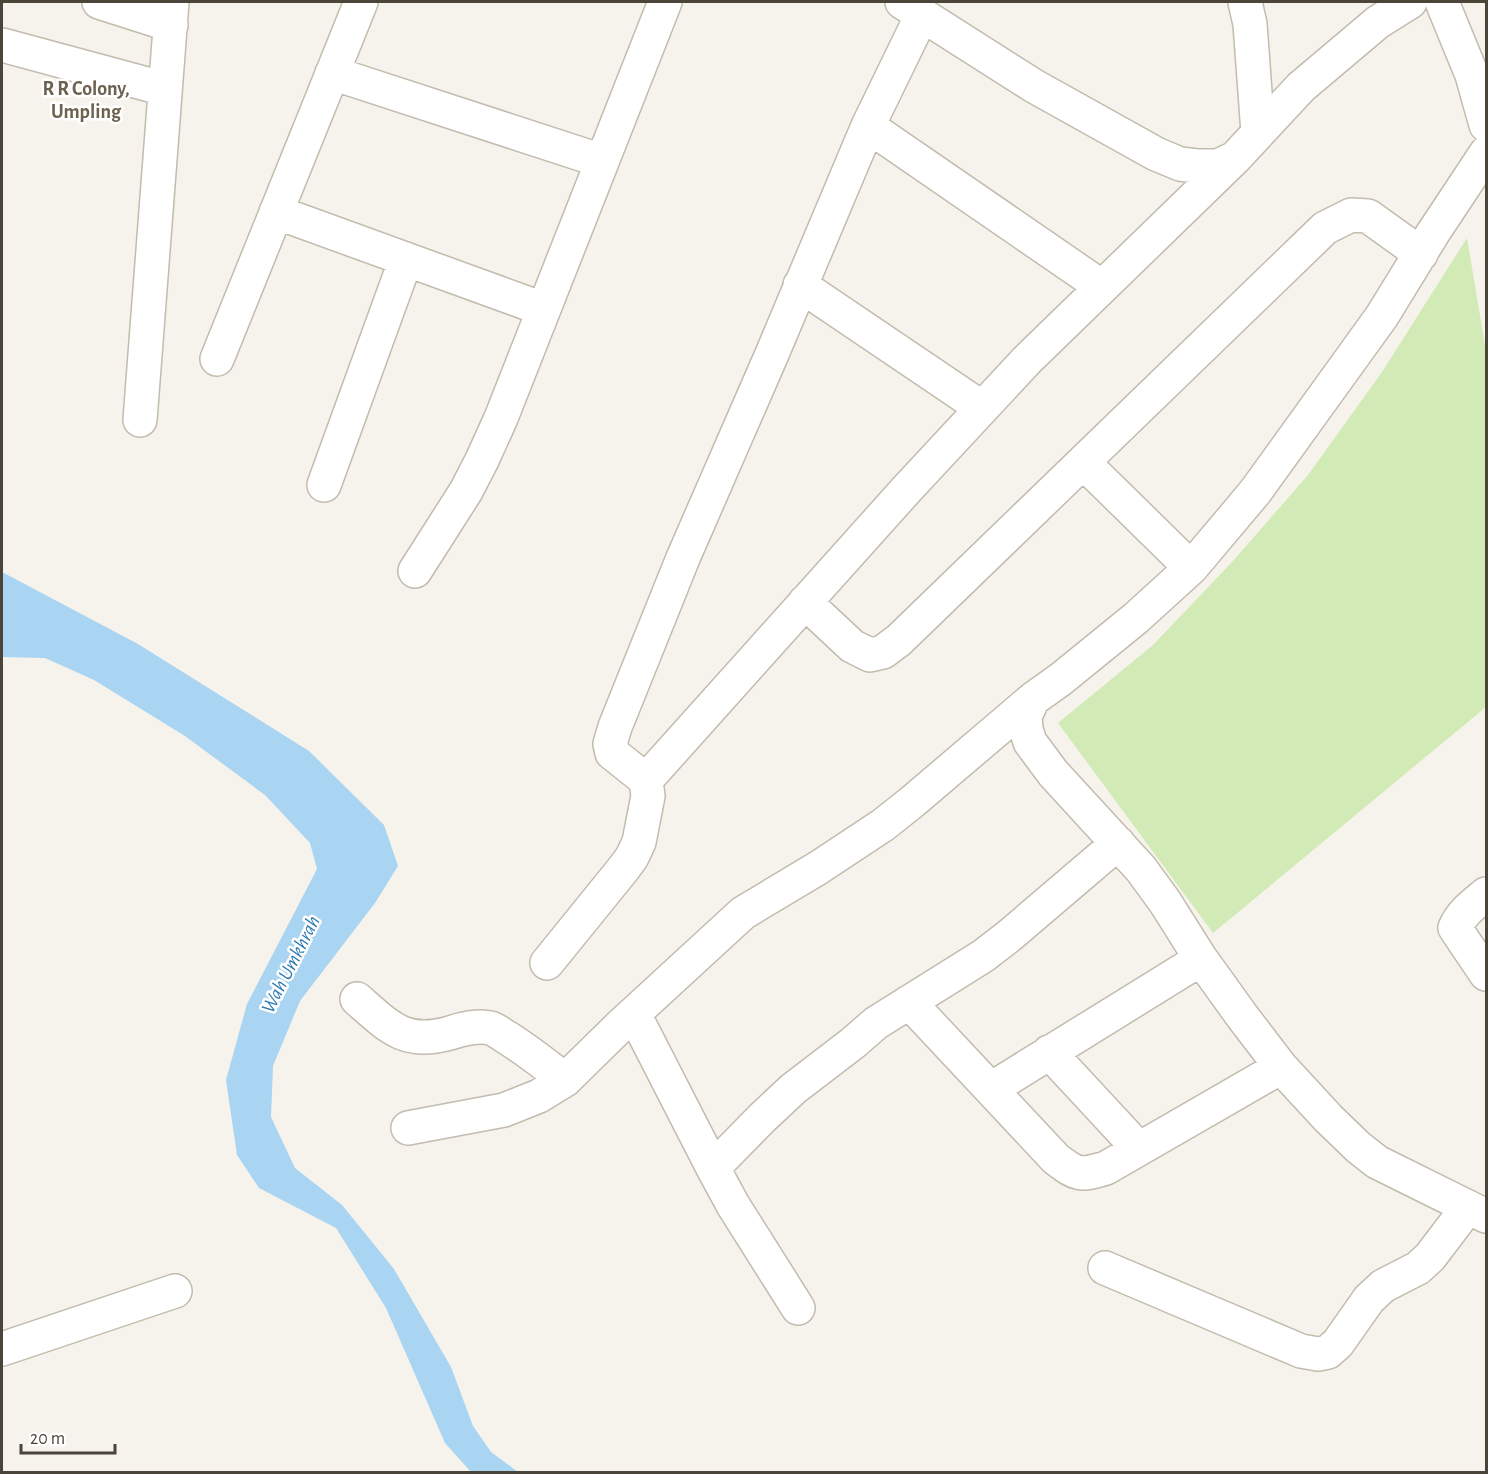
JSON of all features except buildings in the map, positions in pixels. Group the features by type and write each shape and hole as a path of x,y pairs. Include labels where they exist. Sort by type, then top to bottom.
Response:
{"street":[{"path":"99,2 171,13 140,420"},
{"path":"217,359 361,2"},
{"path":"415,571 466,491 501,418 665,2"},
{"path":"1245,2 1250,24 1258,133"},
{"path":"646,780 805,602 1027,360 1235,158 1301,87 1378,22 1410,2"},
{"path":"1442,2 1472,75 1486,125"},
{"path":"547,963 632,857 639,842 648,796 646,780 612,753 610,744 615,727 683,558 868,126 912,8 1034,86 1156,154 1180,164 1197,166 1218,166 1235,158"},
{"path":"2,45 165,88"},
{"path":"332,73 602,161"},
{"path":"868,126 1101,287"},
{"path":"408,1128 504,1110 539,1096 565,1080 743,913 819,868 883,825 1033,699 1136,618 1191,568 1255,492 1382,316 1486,153"},
{"path":"276,212 543,309"},
{"path":"805,602 852,646 870,655 883,652 899,640 1325,228 1350,215 1368,216 1420,254"},
{"path":"324,484 406,259"},
{"path":"801,285 982,408"},
{"path":"1083,462 1191,568"},
{"path":"1033,699 1025,716 1030,742 1053,773 1140,869 1165,902 1201,959 1281,1067 1328,1118 1377,1162 1477,1211 1418,1268 1383,1286 1369,1299 1338,1343 1328,1352 1318,1354 1301,1351 1105,1268"},
{"path":"712,1168 793,1089 876,1023 983,956 1118,843"},
{"path":"1486,894 1466,910 1455,928 1486,974"},
{"path":"991,1089 1201,959"},
{"path":"357,999 388,1026 420,1038 435,1037 465,1028 491,1028 525,1049 565,1080"},
{"path":"909,1002 1056,1159 1072,1171 1088,1174 1106,1168 1281,1067"},
{"path":"634,1014 712,1168 798,1308"},
{"path":"1049,1052 1139,1149"},
{"path":"2,1349 175,1291"}],"green space":[{"path":"1467,238 1486,351 1486,707 1213,933 1058,723 1153,645 1233,561 1308,475 1382,372"}],"water":[{"name":"Wah Umkhrah","path":"2,572 138,644 309,751 384,825 398,866 375,903 300,1001 273,1066 271,1117 295,1168 342,1205 394,1269 451,1367 473,1426 491,1452 518,1472 471,1472 445,1443 386,1308 336,1228 259,1188 237,1155 226,1080 247,1004 317,869 310,843 265,795 185,736 94,680 45,658 2,657"}],"district":[{"name":"R R Colony, Umpling","path":"86,100"}]}
